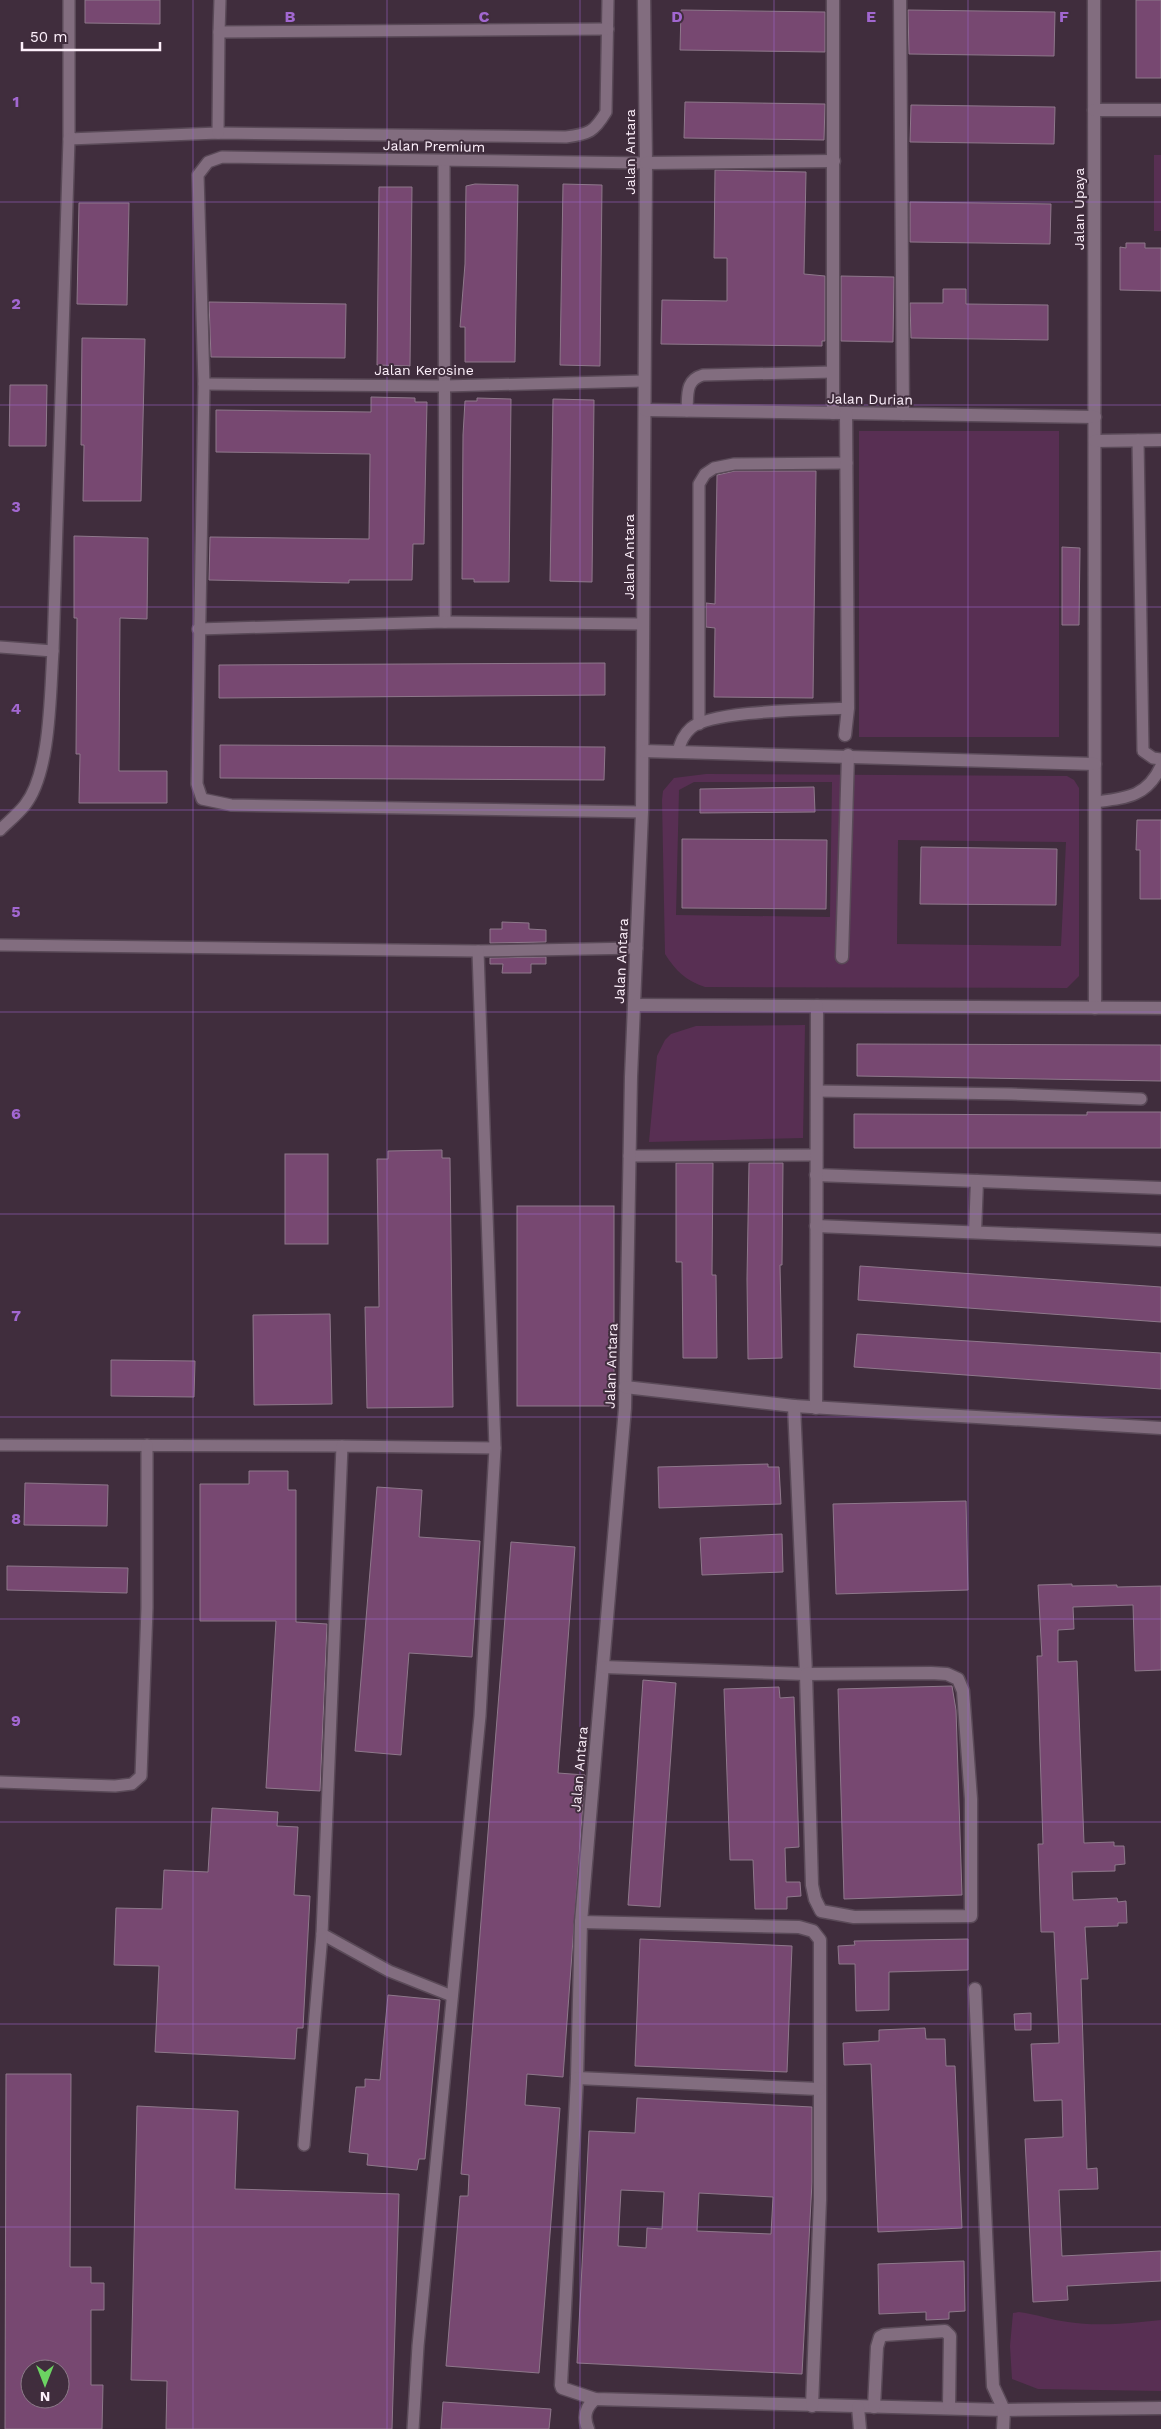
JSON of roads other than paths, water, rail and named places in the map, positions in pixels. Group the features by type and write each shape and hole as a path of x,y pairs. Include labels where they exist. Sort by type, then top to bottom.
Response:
{"street":[{"name":"Jalan Antara","path":"595,2399 572,2393 562,2388 561,2385 577,2078 580,1922 625,1387 629,1156 642,812 646,163 644,0"},
{"path":"833,413 834,0"},
{"path":"900,0 903,414"},
{"name":"Jalan Upaya","path":"1094,0 1095,1008"},
{"path":"1094,110 1161,110"},
{"path":"646,163 834,161"},
{"name":"Jalan Durian","path":"645,410 1094,417"},
{"path":"845,735 848,708 846,413"},
{"path":"1094,441 1161,440"},
{"path":"642,751 848,755 1095,764"},
{"path":"842,957 848,755"},
{"path":"634,1005 1161,1008"},
{"path":"816,1408 817,1006"},
{"path":"816,1175 1161,1188"},
{"path":"975,1232 977,1181"},
{"path":"816,1226 1161,1240"},
{"path":"625,1387 816,1408 1161,1428"},
{"path":"602,1667 806,1674 931,1673 947,1674 958,1679 963,1691 972,1800 972,1916 854,1917 821,1911 815,1898 812,1884 806,1674 794,1406"},
{"path":"580,1922 799,1927 813,1931 820,1940 820,2200 812,2406"},
{"path":"975,1989 993,2386 1004,2410 1004,2429"},
{"path":"577,2078 819,2089"},
{"path":"874,2407 877,2347 880,2337 884,2335 946,2331 950,2336 949,2407"},
{"path":"588,2429 585,2415 588,2407 595,2399 812,2406 949,2407 1004,2410 1161,2408"},
{"path":"858,2407 860,2429"}],"lane":[{"path":"0,830 25,804 39,777 48,721 53,651 69,139 69,0"},
{"path":"218,133 220,0"},
{"path":"69,139 218,133 566,137 586,134 597,127 606,112 608,0"},
{"path":"219,32 608,29"},
{"name":"Jalan Premium","path":"204,384 198,175 208,162 222,157 444,162 646,163"},
{"path":"444,162 445,622"},
{"path":"686,411 689,384 695,378 703,375 833,372"},
{"name":"Jalan Kerosine","path":"204,384 445,386 644,381"},
{"path":"204,384 198,629 197,784 202,799 232,805 642,812"},
{"path":"1138,440 1143,751 1152,758 1161,759"},
{"path":"699,724 699,484 705,474 714,468 734,464 846,463"},
{"path":"198,629 445,622 644,624"},
{"path":"0,647 53,651"},
{"path":"678,752 682,738 692,727 720,716 848,708"},
{"path":"1095,802 1125,799 1141,791 1154,781 1161,766"},
{"path":"0,945 478,951 637,948"},
{"path":"413,2429 418,2346 480,1716 495,1448 478,951"},
{"path":"817,1091 1011,1094 1141,1099"},
{"path":"629,1156 816,1155"},
{"path":"0,1445 495,1448"},
{"path":"0,1782 115,1786 132,1784 141,1776 147,1608 147,1445"},
{"path":"304,2145 322,1934 342,1446"},
{"path":"322,1934 389,1970 452,1996"}]}
